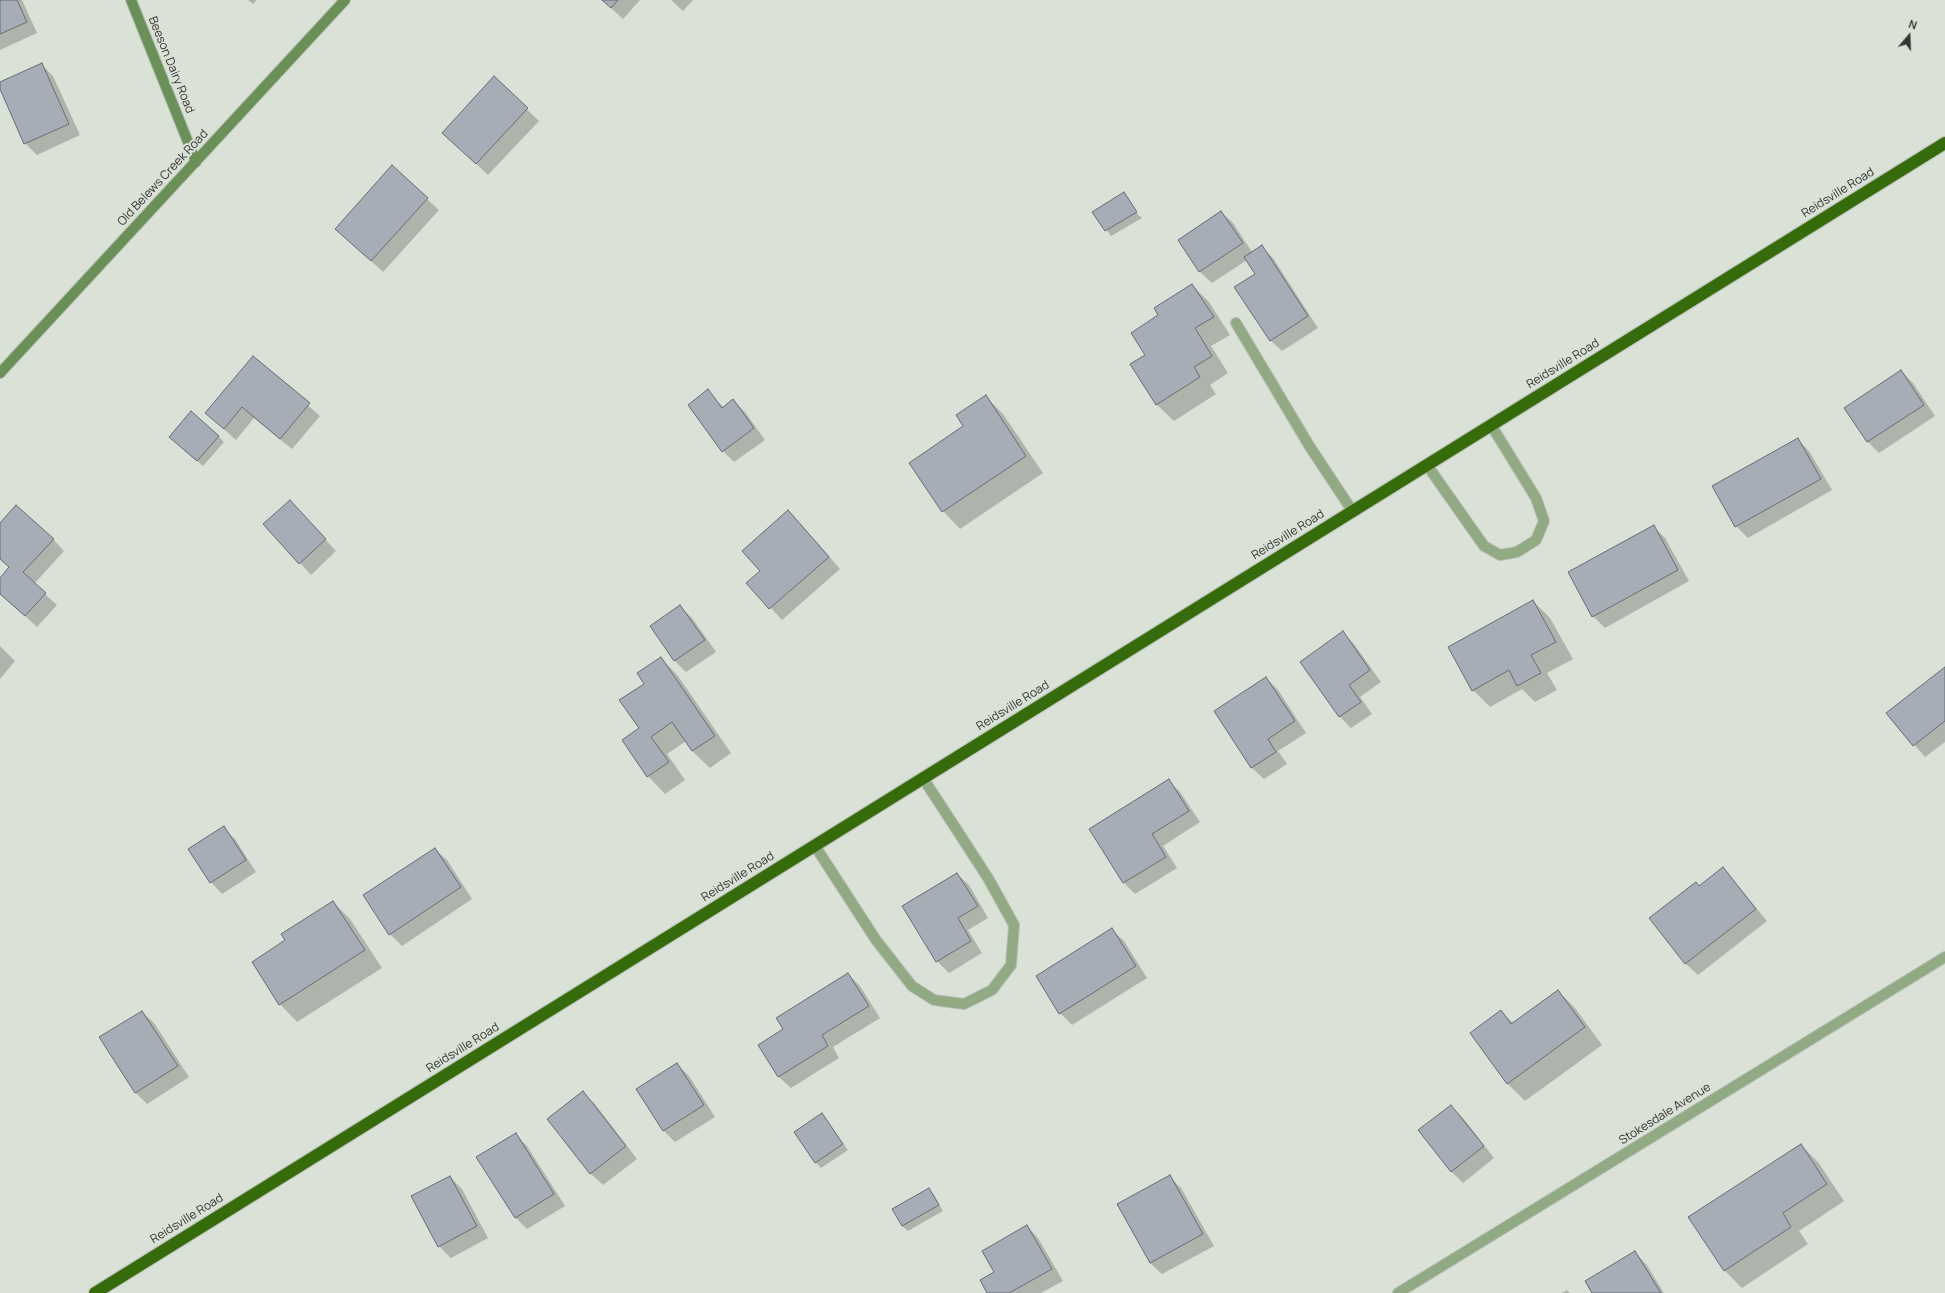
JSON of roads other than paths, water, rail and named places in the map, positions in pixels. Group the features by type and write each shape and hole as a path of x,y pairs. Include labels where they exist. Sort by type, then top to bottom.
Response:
{"highway":[{"name":"Reidsville Road","path":"96,1293 1945,143"}],"street":[{"name":"Beeson Dairy Road","path":"131,0 196,162"},
{"name":"Old Belews Creek Road","path":"0,373 345,0"},
{"path":"1236,322 1310,447 1353,512"},
{"path":"1428,465 1484,546 1500,555 1517,552 1536,540 1544,521 1536,498 1491,425"},
{"path":"814,846 876,940 912,986 934,1000 964,1004 992,990 1011,965 1014,924 988,878 923,778"},
{"name":"Stokesdale Avenue","path":"1398,1293 1945,957"}]}
